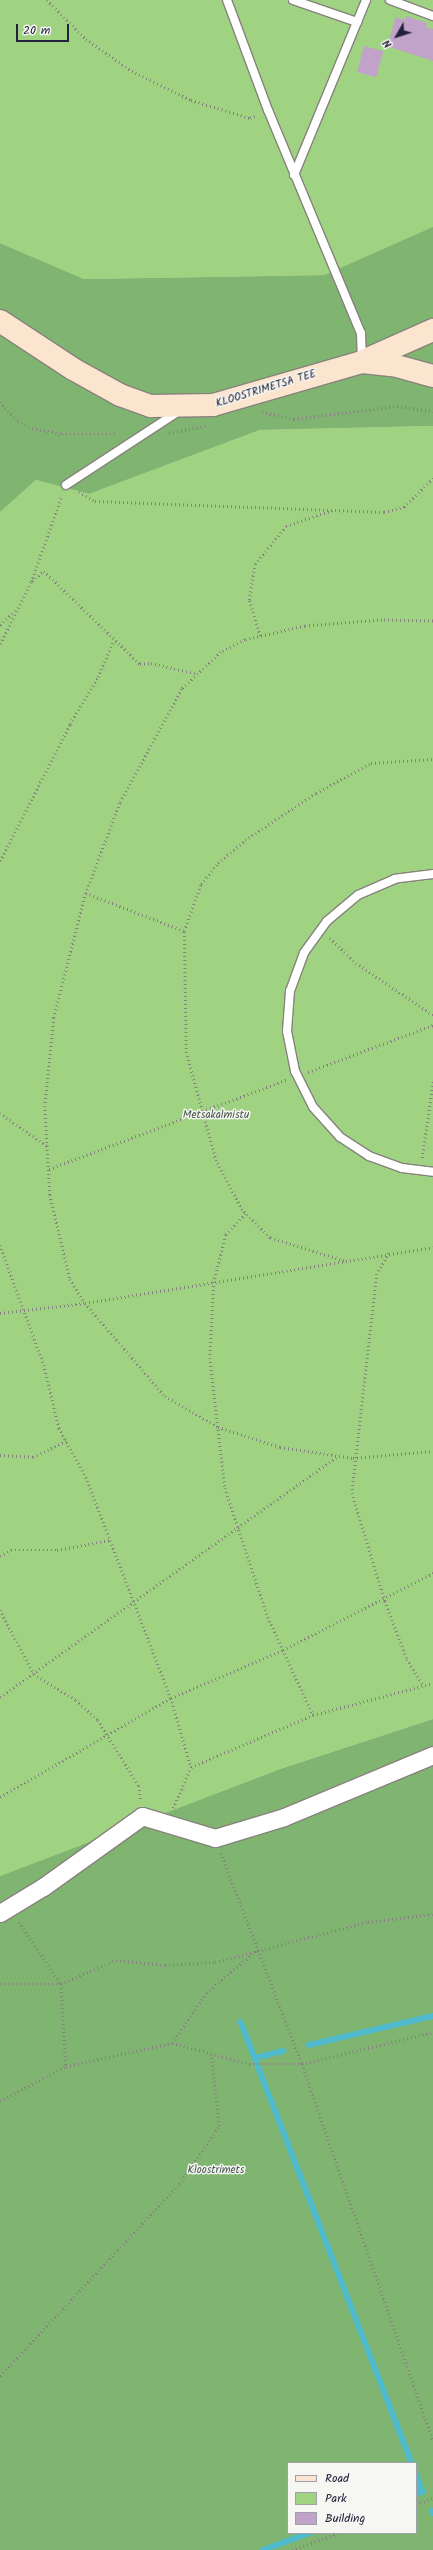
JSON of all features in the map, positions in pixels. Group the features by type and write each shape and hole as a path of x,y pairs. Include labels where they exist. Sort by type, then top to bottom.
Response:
{"main road":[{"name":"KLOOSTRIMETSA TEE","path":"0,321 120,395 151,406 183,408 246,398 362,362 393,364 433,376"},
{"path":"362,362 433,330"}],"street":[{"path":"4,1910 142,1816 166,1825 214,1838 284,1817 433,1755"}],"lane":[{"path":"227,0 294,175 362,333 362,362"},
{"path":"294,0 357,22"},
{"path":"294,175 366,0"},
{"path":"390,0 433,16"},
{"path":"66,485 183,408"},
{"path":"433,874 395,879 358,895 321,929 304,953 290,991 287,1031 297,1076 313,1107 340,1136 369,1156 402,1168 433,1172"}],"path":[{"path":"47,0 86,39 132,71 191,100 250,118 268,110"},
{"path":"0,644 31,582 66,485 94,501 384,512 404,507 433,478"},
{"path":"260,636 249,600 255,564 286,526 335,510"},
{"path":"31,582 44,571 113,641 140,664 151,663 197,674"},
{"path":"0,625 18,608"},
{"path":"433,621 382,620 313,626 260,636 221,652 182,689 164,718 124,796 86,893 54,1018 45,1106 50,1195 70,1279 85,1303 165,1396 218,1427 280,1448 353,1458 433,1451"},
{"path":"0,861 70,724 98,678 113,641"},
{"path":"344,1261 270,1238 246,1214 216,1161 186,1053 184,931 201,884 218,863 246,840 316,793 371,764 433,759"},
{"path":"86,893 184,931"},
{"path":"321,929 356,963 433,1015"},
{"path":"49,1169 433,1025"},
{"path":"422,1170 433,1082"},
{"path":"0,1113 47,1146"},
{"path":"246,1214 226,1235 214,1282 210,1358 225,1488 282,1650 313,1715"},
{"path":"0,1245 26,1309 59,1428 86,1477 171,1698 191,1767 166,1825"},
{"path":"0,1313 85,1303 433,1247"},
{"path":"390,1253 377,1274 364,1394 353,1458 352,1493 385,1601 407,1659 423,1685"},
{"path":"0,1455 33,1457 66,1441"},
{"path":"0,1697 134,1604 339,1456"},
{"path":"0,1556 11,1550 57,1550 110,1540"},
{"path":"0,1797 171,1698 282,1650 385,1601 433,1573"},
{"path":"0,1610 34,1674 76,1700 109,1734 139,1786 142,1816"},
{"path":"191,1767 313,1715 433,1683"},
{"path":"214,1838 302,2064 433,2441"},
{"path":"4,1910 61,1984 66,2066"},
{"path":"0,1984 61,1984 116,1960 164,1965 215,1962 258,1948 368,1922 433,1914"},
{"path":"172,2043 206,1993 258,1948"},
{"path":"0,2101 66,2066 172,2043 250,2064 302,2064 433,2032"},
{"path":"0,2376 179,2184 219,2126 211,2054"},
{"path":"417,2504 433,2498"},
{"path":"292,2550 335,2534"}],"green space":[{"path":"0,0 433,0 433,228 324,275 84,279 0,243"},
{"path":"433,227 433,426 260,430 89,494 36,480 0,512 0,243 84,279 324,275"},
{"name":"Metsakalmistu","path":"433,426 433,1719 280,1769 0,1876 0,512 36,480 89,494 260,430"},
{"name":"Kloostrimets","path":"433,1719 433,2550 0,2550 0,1876 280,1769"}],"building":[{"path":"406,16 427,23 426,27 433,29 433,61 387,46 396,17 405,20"},
{"path":"364,46 383,51 376,77 357,72"}],"waterway":[{"path":"309,2045 433,2016"},
{"path":"241,2022 412,2462"},
{"path":"255,2058 283,2051"},
{"path":"417,2476 423,2492 417,2494"},
{"path":"263,2550 307,2534"}]}
